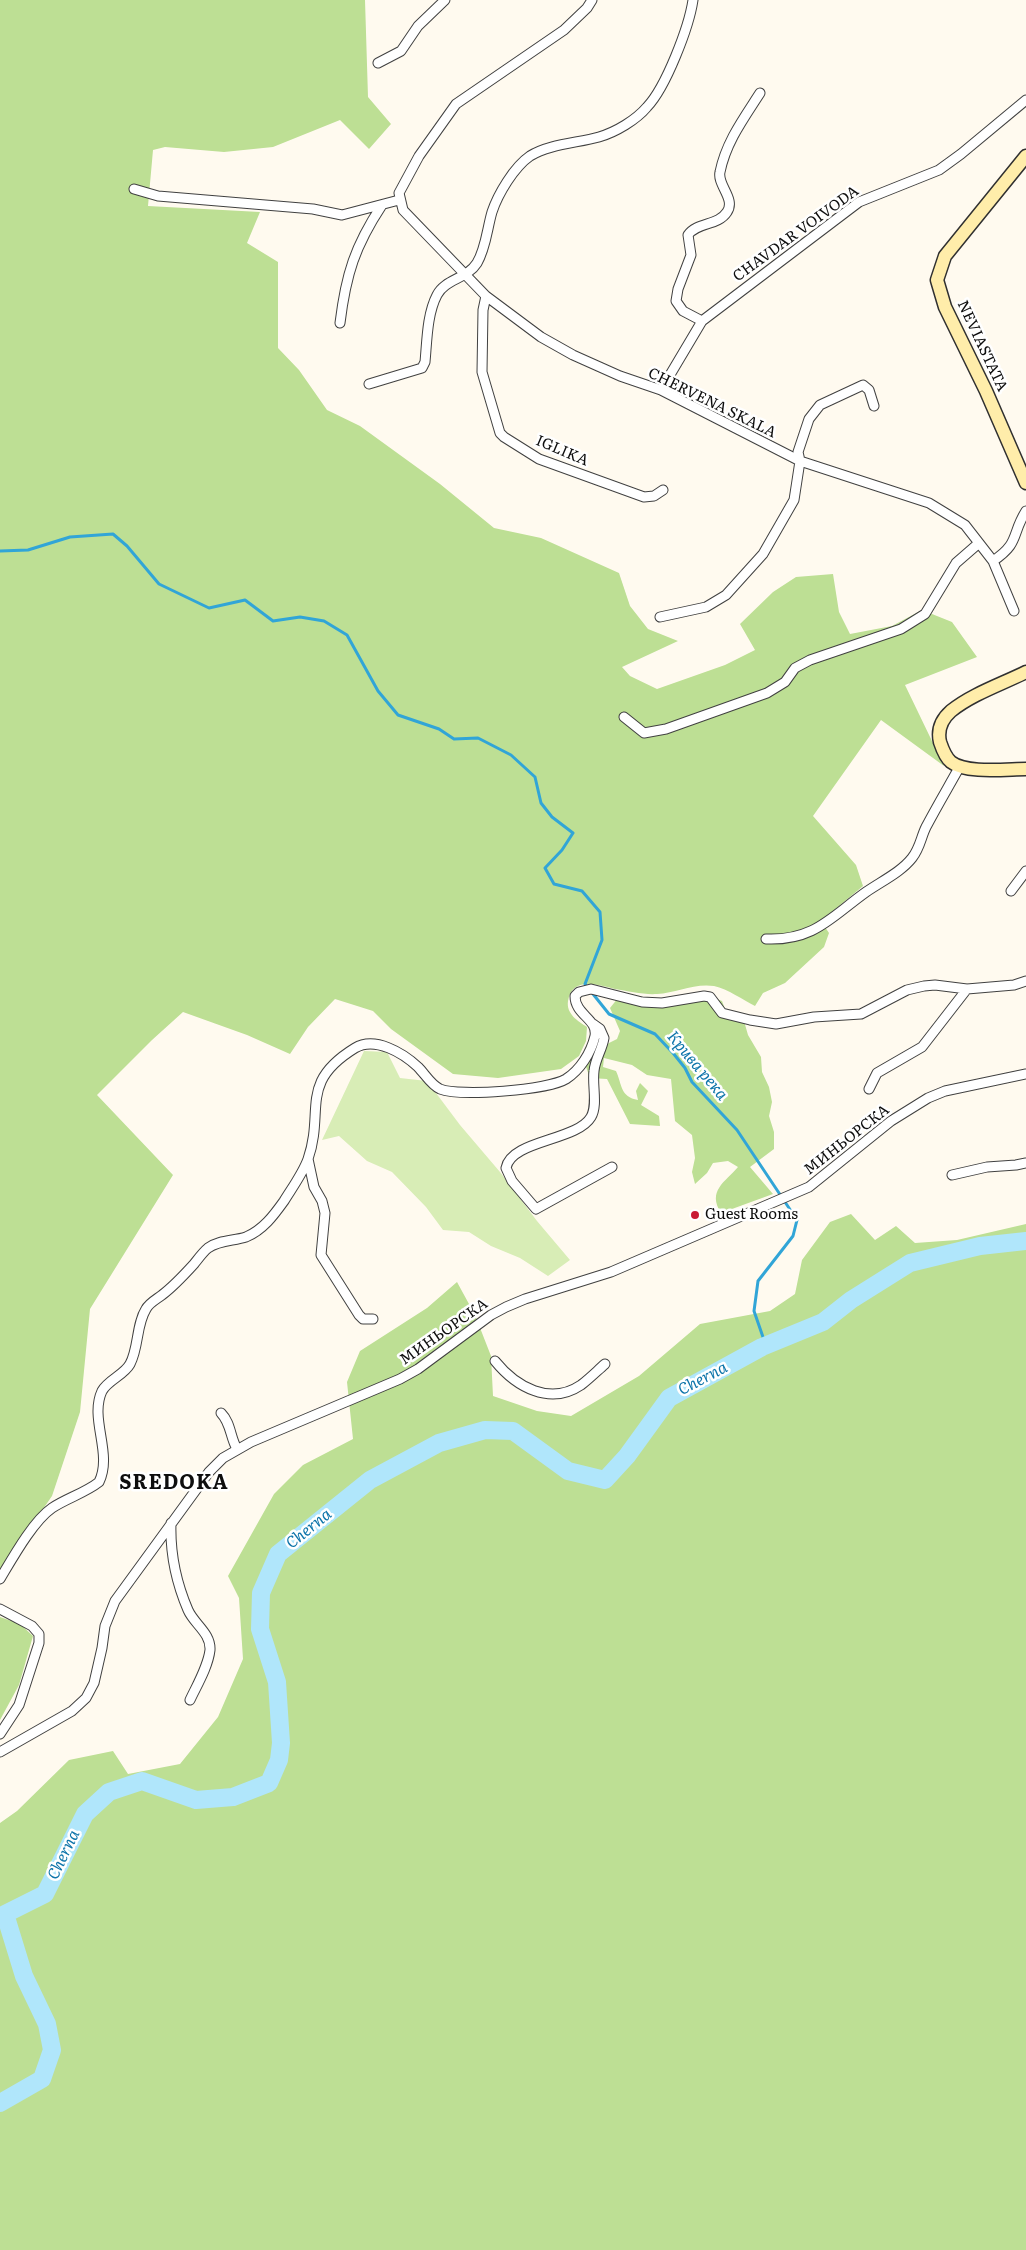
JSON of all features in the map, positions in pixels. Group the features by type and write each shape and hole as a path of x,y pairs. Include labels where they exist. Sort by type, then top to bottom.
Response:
{"street":[{"path":"378,63 401,51 418,26 445,0"},
{"path":"134,189 158,196 314,209 342,215 399,200 399,193 419,156 456,104 564,30 587,8 592,0"},
{"path":"370,384 422,368 425,362 432,309 437,295 443,286 466,275 480,258 492,211 517,169 529,157 540,152 601,136 621,127 648,107 663,81 679,46 693,0"},
{"path":"702,321 683,311 676,301 678,289 691,255 688,235 693,228 717,220 727,212 730,202 719,174 729,142 760,93"},
{"name":"CHAVDAR VOIVODA","path":"661,390 702,321 859,202 939,170 1026,100"},
{"name":"NEVIASTATA","path":"1026,156 945,256 937,280 945,307 986,391 1026,483"},
{"name":"CHERVENA SKALA","path":"399,200 404,210 486,296 541,337 573,356 620,376 661,390 800,461 929,502 965,525 993,561 1014,611"},
{"path":"340,323 344,292 359,243 382,205"},
{"name":"IGLIKA","path":"486,296 483,310 482,372 496,423 504,437 539,459 644,497 654,496 663,490"},
{"path":"660,617 706,606 726,594 763,554 794,500 800,461 798,452 808,419 820,405 863,385 869,390 874,406"},
{"path":"993,561 1006,552 1013,544 1026,512"},
{"path":"624,717 644,733 666,729 767,693 785,682 795,668 810,660 902,629 925,614 956,563 979,543"},
{"path":"1026,672 972,698 951,712 941,724 938,734 945,754 951,762 960,766 984,770 1026,769"},
{"path":"766,939 782,940 805,934 822,926 903,867 920,846 925,829 960,766"},
{"path":"1011,891 1026,871"},
{"path":"612,1167 536,1209 512,1181 506,1168 510,1159 516,1155 580,1127 590,1118 593,1106 593,1072 604,1038 600,1029 577,1008 575,996 584,990 591,989 642,1002 662,1003 704,996 710,997 722,1013 776,1024 814,1016 861,1014 907,990 924,986 936,985 967,989 1014,985 1026,981"},
{"path":"869,1088 878,1073 922,1048 967,989"},
{"path":"0,1579 16,1552 51,1508 100,1482 105,1465 100,1430 99,1408 101,1397 103,1390 129,1366 145,1309 166,1293 208,1248 246,1237 260,1230 284,1200 308,1158 313,1134 316,1094 322,1079 329,1069 354,1048 364,1044 384,1047 402,1054 440,1088 470,1092 510,1090 564,1081 574,1072 590,1050 595,1035 592,1023"},
{"name":"МИНЬОРСКА","path":"0,1752 72,1711 86,1698 94,1683 105,1626 115,1601 209,1472 223,1458 237,1449 400,1379 418,1369 491,1315 506,1307 525,1299 611,1272 793,1195 822,1179 892,1121 928,1098 945,1091 1026,1074"},
{"path":"308,1158 314,1187 322,1201 325,1213 321,1255 358,1315 363,1319 373,1319"},
{"path":"952,1175 977,1169 1016,1165 1026,1162"},
{"path":"495,1361 509,1376 531,1390 546,1395 568,1391 581,1385 605,1364"},
{"path":"221,1413 226,1418 232,1441 237,1449"},
{"path":"171,1523 170,1549 180,1587 189,1611 209,1641 210,1650 205,1667 190,1700"},
{"path":"0,1609 32,1626 39,1634 39,1643 18,1705 0,1734"}],"green space":[{"path":"0,0 365,0 368,97 391,124 369,149 340,120 273,147 224,152 165,147 153,150 148,206 260,212 247,243 278,262 278,348 299,370 327,410 360,426 440,484 494,528 541,538 619,573 630,606 648,629 678,641 622,667 630,676 657,689 725,665 755,650 740,624 773,592 796,577 833,574 839,612 850,634 892,626 922,610 952,622 977,657 905,685 944,766 881,720 813,816 856,865 863,886 821,921 829,933 824,947 785,983 763,993 755,1006 719,987 707,985 652,994 631,992 594,984 580,985 570,993 568,1001 569,1010 573,1017 587,1027 586,1041 579,1056 561,1069 498,1078 453,1074 391,1029 373,1011 335,999 308,1027 290,1054 247,1035 183,1012 152,1040 97,1095 173,1175 90,1309 80,1412 52,1496 3,1567 0,1568"},
{"path":"712,997 722,1001 725,1009 742,1014 748,1035 761,1057 762,1072 769,1087 772,1102 769,1116 774,1132 774,1149 750,1167 773,1194 721,1213 716,1199 719,1187 738,1167 728,1161 713,1163 707,1173 695,1184 692,1172 695,1158 692,1135 675,1121 671,1079 647,1075 632,1065 604,1058 603,1067 616,1071 628,1096 638,1100 636,1091 640,1083 648,1091 641,1105 659,1116 660,1126 630,1124 607,1079 590,1078 585,1064 609,1043 617,1039 620,1031 610,1008 618,998 638,1001"},
{"path":"364,1051 387,1052 400,1078 427,1081 460,1125 570,1260 548,1276 520,1258 491,1246 469,1232 443,1230 426,1207 392,1172 367,1161 339,1136 322,1140"},
{"path":"851,1214 875,1240 896,1226 915,1243 957,1240 1026,1224 1026,2250 0,2250 0,1823 17,1811 69,1760 113,1751 128,1774 180,1764 218,1717 243,1659 239,1598 228,1576 274,1494 303,1465 353,1439 347,1382 360,1351 427,1308 457,1282 475,1315 491,1356 493,1396 537,1411 571,1416 639,1376 700,1324 770,1311 795,1294 802,1260 830,1222"},
{"path":"0,1617 20,1624 33,1636 19,1685 0,1720"}],"waterway":[{"name":"Крива река","path":"0,551 28,550 70,537 113,534 127,546 159,584 209,608 245,600 273,621 300,617 324,621 347,635 378,691 398,715 439,729 454,739 478,738 511,755 535,777 541,803 552,817 573,833 562,850 545,868 554,884 582,891 600,912 602,940 585,984 609,1014 655,1034 673,1053 685,1068 692,1082 737,1130 797,1220 793,1236 758,1281 754,1311 764,1340 762,1347"},
{"name":"Cherna","path":"0,2103 42,2079 52,2050 47,2024 24,1976 5,1914 45,1894 85,1814 109,1792 142,1781 196,1800 233,1797 269,1783 279,1760 281,1743 277,1682 260,1629 261,1593 278,1554 370,1480 439,1443 485,1430 513,1431 568,1471 605,1480 627,1456 669,1398 762,1347 823,1322 851,1300 910,1263 980,1246 1026,1241"}],"place":[{"name":"Guest Rooms","path":"695,1215"}],"district":[{"name":"SREDOKA","path":"174,1483"}]}
